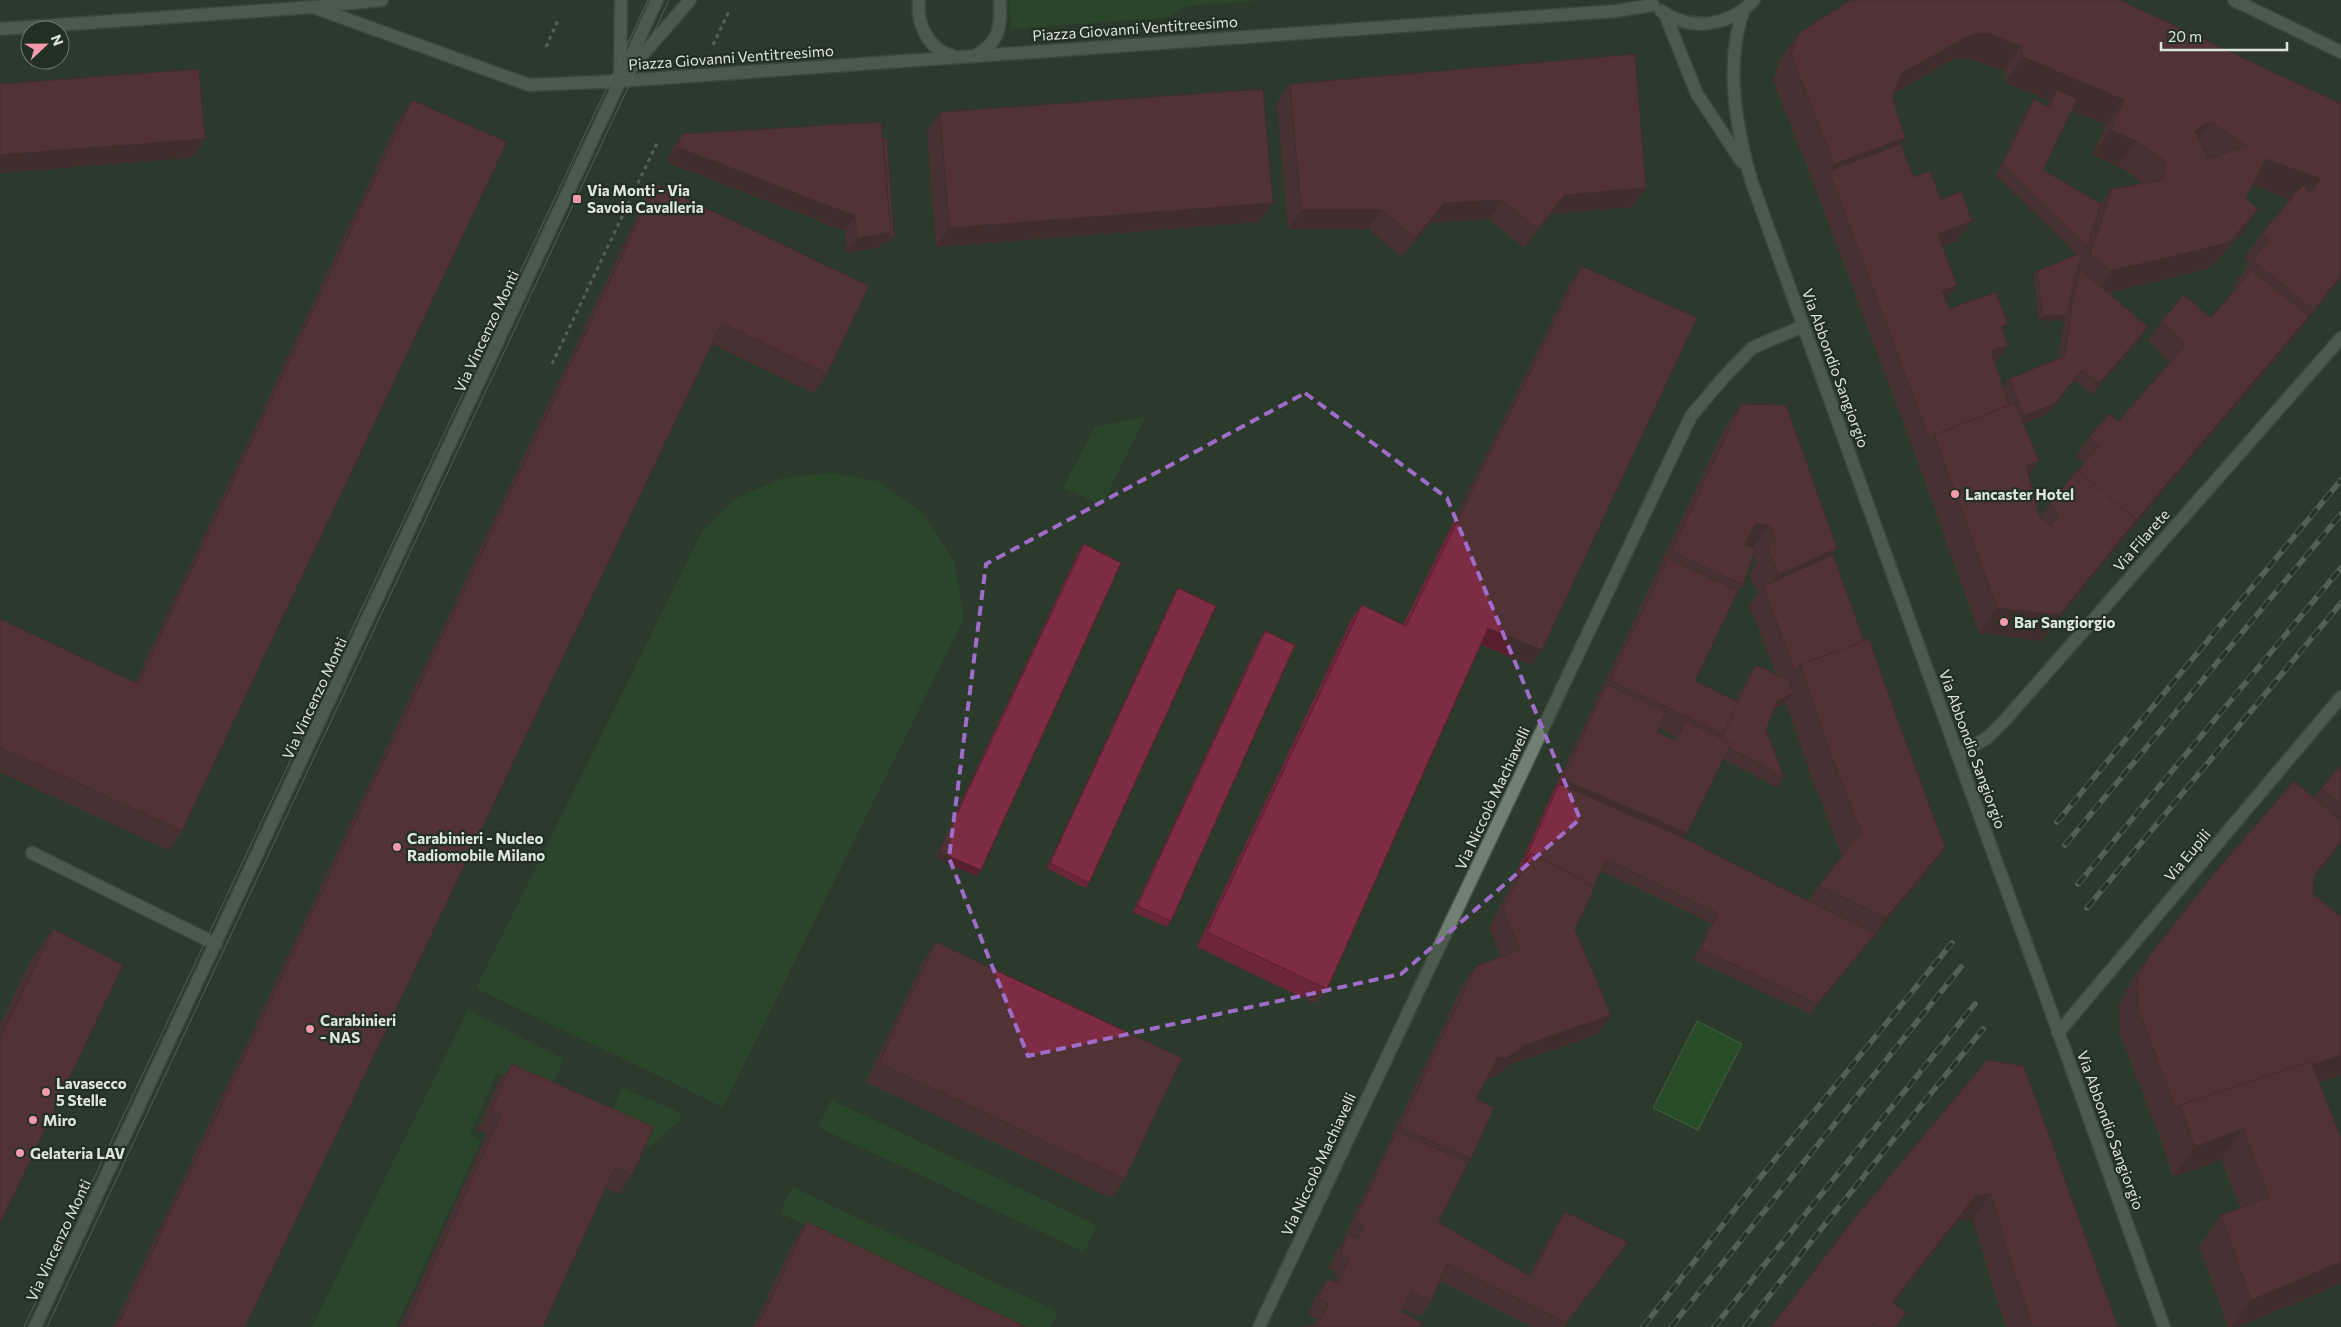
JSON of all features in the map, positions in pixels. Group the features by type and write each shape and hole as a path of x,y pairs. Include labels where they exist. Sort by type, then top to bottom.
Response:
{"street":[{"path":"0,29 252,5 313,7 382,0"},
{"name":"Via Vincenzo Monti","path":"620,81 621,0"},
{"path":"620,81 657,0"},
{"name":"Via Vincenzo Monti","path":"36,1327 620,81 690,0"},
{"path":"919,0 921,26 931,44 944,54 956,57"},
{"path":"975,56 985,50 998,36 1000,0"},
{"path":"2234,0 2341,52"},
{"path":"1650,2 1665,14 1683,22 1706,24 1729,18 1749,4"},
{"name":"Piazza Giovanni Ventitreesimo","path":"313,7 529,85 620,81 1616,11 1650,2"},
{"name":"Via Abbondio Sangiorgio","path":"1749,4 1735,36 1734,60 1740,134 1752,183 2164,1327"},
{"name":"Via Abbondio Sangiorgio","path":"1665,14 1698,94 1735,150 1752,183"},
{"name":"Via Niccolò Machiavelli","path":"1259,1327 1691,416 1752,348 1803,326"},
{"name":"Via Filarete","path":"1958,754 1988,738 2005,720 2341,338"},
{"name":"Via Eupili","path":"2058,1034 2341,697"},
{"path":"32,853 216,944"}],"path":[{"path":"713,45 729,11"},
{"path":"546,47 559,18"},
{"path":"552,364 658,141"}],"highlighted area":[{"path":"1305,393 1447,498 1580,819 1401,974 1028,1056 949,858 986,564"}],"shaded area":[{"path":"1009,0 1264,0 1185,6 1170,17 1011,29"},
{"path":"1145,417 1102,505 1063,488 1095,427"},
{"path":"829,473 878,481 924,514 955,563 964,618 723,1107 476,988 702,532 735,499 783,478"},
{"path":"468,1010 564,1059 548,1096 497,1072 470,1134 481,1141 396,1327 312,1327"},
{"path":"1697,1021 1742,1044 1698,1130 1653,1108"},
{"path":"622,1088 679,1112 681,1119 648,1148 606,1128"},
{"path":"831,1100 1097,1225 1084,1252 818,1127"},
{"path":"792,1187 1058,1312 1050,1327 1020,1327 780,1213"}],"building":[{"path":"1851,0 2120,0 2341,104 2341,275 2314,310 2252,260 2269,240 2262,233 2303,185 2310,192 2321,179 2266,159 2246,198 2258,210 2228,243 2111,271 2090,254 2112,189 2162,180 2166,162 2136,141 2111,130 2124,100 2023,57 2021,46 1987,33 1972,34 1902,73 1892,96 1905,138 1834,164 1791,55 1799,33","holes":["2210,122 2247,146 2208,159 2195,131"]},
{"path":"1635,54 1646,188 1565,195 1537,229 1502,200 1444,203 1415,238 1382,210 1301,210 1290,84"},
{"path":"199,69 205,139 0,155 0,84"},
{"path":"1263,89 1273,203 949,228 940,112"},
{"path":"2057,90 2077,99 2043,170 2101,204 2087,247 2003,164 2034,99 2049,108"},
{"path":"412,100 507,142 182,831 0,747 0,619 138,684"},
{"path":"881,122 891,232 857,238 855,216 677,147 682,134"},
{"path":"883,139 887,139 894,237 887,237 891,232"},
{"path":"1901,144 1913,177 1930,171 1941,200 1961,191 1972,221 1938,234 1957,285 1942,291 1949,309 1996,292 2008,324 2001,327 2008,345 1991,351 2009,405 1934,435 1930,441 1829,171"},
{"path":"656,184 869,286 827,374 722,323 245,1327 117,1327"},
{"path":"2083,252 2067,316 2043,315 2037,271"},
{"path":"1582,266 1697,318 1542,650 1488,628 1327,989 1207,932 1362,605 1406,626"},
{"path":"2080,269 2148,327 2099,383 2082,370 2054,404 2024,416 2009,379 2065,356 2071,311"},
{"path":"2252,270 2309,316 2131,526 2136,520 2078,470 2099,446 2089,437 2109,414 2118,422 2186,344 2161,322 2184,295 2211,318"},
{"path":"2015,403 2039,461 2026,466 2040,517 2051,526 2059,515 2050,503 2078,470 2136,520 2059,615 1997,608 1934,435"},
{"path":"1741,404 1786,405 1837,548 1779,575 1767,548 1776,540 1769,525 1756,523 1745,544 1755,550 1743,585 1672,551"},
{"path":"1084,544 1121,563 981,870 939,852"},
{"path":"1833,555 1864,641 1800,665 1795,671 1763,586"},
{"path":"1668,558 1738,591 1695,681 1738,702 1723,734 1610,680"},
{"path":"1178,588 1216,606 1089,883 1050,863"},
{"path":"1265,631 1295,645 1171,921 1137,906"},
{"path":"1869,639 1945,847 1886,918 1819,886 1861,832 1829,750 1800,665"},
{"path":"1756,665 1789,680 1793,693 1778,700 1766,730 1784,777 1729,748 1731,743 1720,738"},
{"path":"1607,684 1666,712 1657,732 1676,741 1686,721 1731,743 1687,833 1563,779"},
{"path":"2341,765 2341,804 2321,788"},
{"path":"2294,781 2341,821 2341,841 2314,875 2313,894 2341,917 2341,1055 2313,1065 2311,1061 2180,1105 2176,1110 2138,1009 2137,981 2149,956 2212,876"},
{"path":"1559,784 1684,838 1779,887 1876,933 1817,1004 1701,949 1718,913 1607,860 1593,886 1531,853 1524,862"},
{"path":"1531,853 1595,887 1575,929 1611,1015 1525,1045 1505,1059 1498,1057 1476,1099 1494,1108 1471,1159 1400,1127 1476,966 1520,950 1503,909"},
{"path":"53,929 123,965 0,1224 0,1038"},
{"path":"936,942 1182,1058 1125,1179 879,1063"},
{"path":"1987,1060 2024,1066 2118,1327 2033,1327 2011,1263 1991,1194 1976,1195 1892,1302 1906,1313 1896,1327 1879,1327 1874,1323 1871,1327 1771,1327 1854,1219"},
{"path":"2311,1061 2341,1138 2341,1262 2251,1300 2221,1215 2269,1197 2243,1129 2195,1147 2180,1105"},
{"path":"512,1064 654,1127 632,1175 615,1167 543,1327 405,1327 501,1115 491,1111"},
{"path":"1397,1131 1468,1163 1438,1222 1531,1277 1565,1212 1628,1242 1566,1323 1447,1264 1431,1302 1411,1291 1402,1311 1422,1323 1420,1327 1317,1327 1328,1304 1318,1299 1328,1279 1338,1283 1349,1259 1340,1254 1348,1235 1358,1239 1364,1225 1355,1221"},
{"path":"807,1222 1026,1327 758,1327"}],"tram line":[{"path":"24,1327 648,0"},
{"path":"47,1327 669,0"}],"railway":[{"path":"2057,822 2341,480"},
{"path":"2065,845 2341,514"},
{"path":"2078,884 2341,568"},
{"path":"2087,908 2341,603"},
{"path":"1643,1327 1750,1190 1952,943"},
{"path":"1671,1327 1961,967"},
{"path":"1714,1327 1975,1004"},
{"path":"1745,1327 1813,1239 1983,1029"}],"place":[{"name":"Via Monti - Via Savoia Cavalleria","path":"577,199"},
{"name":"Lancaster Hotel","path":"1955,494"},
{"name":"Bar Sangiorgio","path":"2004,622"},
{"name":"Carabinieri - Nucleo Radiomobile Milano","path":"397,847"},
{"name":"Carabinieri - NAS","path":"310,1029"},
{"name":"Lavasecco 5 Stelle","path":"46,1092"},
{"name":"Miro","path":"33,1120"},
{"name":"Gelateria LAV","path":"20,1153"}]}
